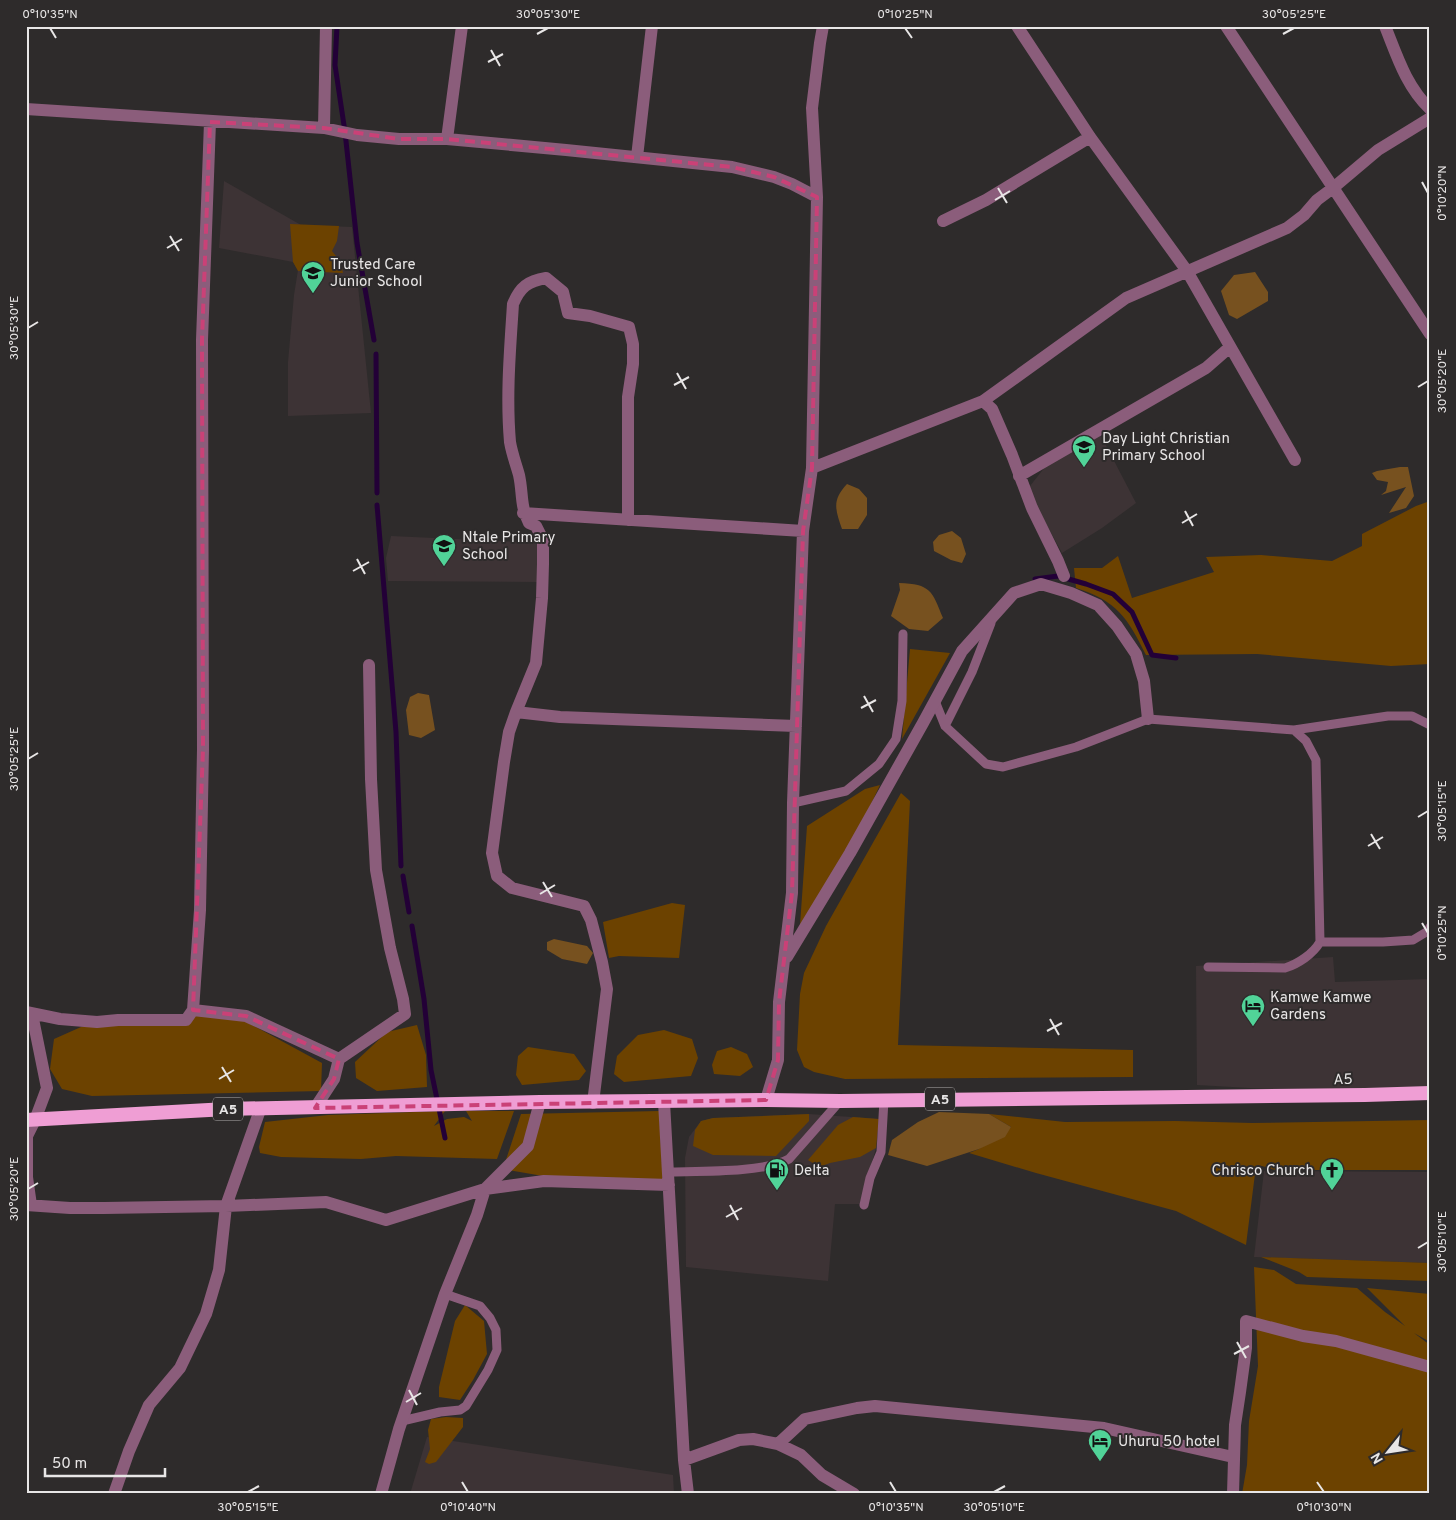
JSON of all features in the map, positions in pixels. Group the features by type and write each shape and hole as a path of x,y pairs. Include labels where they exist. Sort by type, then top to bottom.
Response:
{"highway":[{"name":"A5","path":"31,1120 227,1109 260,1110 540,1102 1365,1096 1430,1093"}],"street":[{"path":"324,128 326,26"},
{"path":"447,139 462,26"},
{"path":"637,157 652,26"},
{"path":"766,1100 778,1060 780,1002 792,893 793,803 803,531 812,468 817,198 812,108 823,26"},
{"path":"1017,26 1090,137 1187,271 1295,460"},
{"path":"1226,26 1430,334"},
{"path":"1385,26 1404,75 1430,109"},
{"path":"26,109 324,128 357,135 399,139 447,139 732,167 774,177 792,184 817,198"},
{"path":"812,468 983,401 1126,298 1287,228 1304,215 1317,200 1378,150 1430,118"},
{"path":"210,122 202,340 203,759 200,910 193,1010 186,1020 118,1020 97,1022 60,1019 29,1013 47,1088 31,1120 26,1137 28,1205 95,1208 326,1202 386,1220 485,1189 544,1181 668,1186"},
{"path":"943,221 986,200 1090,137"},
{"path":"593,1103 607,989 592,920 584,906 512,888 497,876 492,853 509,732 536,663 542,598 542,540 536,526 529,523 524,513 519,475 510,442 508,380 513,304 517,294 527,283 546,278 563,292 568,313 590,316 629,327 633,344 633,364 628,397 628,520"},
{"path":"1019,476 1206,368 1230,347"},
{"path":"983,401 992,409 1012,454 1032,508 1064,576"},
{"path":"524,513 803,531"},
{"path":"786,960 850,853 962,651 1014,593 1041,584 1071,593 1098,605 1118,626 1136,654 1144,681 1148,719"},
{"path":"315,1108 334,1079 339,1059 385,1030 405,1014 390,948 376,870 371,780 369,665"},
{"path":"516,712 560,717 796,726"},
{"path":"193,1010 246,1016 339,1059"},
{"path":"381,1494 402,1421 445,1294 478,1215 485,1189 528,1146 540,1102"},
{"path":"664,1102 684,1460 688,1494"},
{"path":"114,1494 129,1451 149,1405 180,1368 206,1314 219,1270 226,1206 260,1110"},
{"path":"1233,1494 1235,1425 1246,1348 1246,1321 1303,1336 1336,1341 1430,1367"},
{"path":"778,1444 805,1419 875,1406 1104,1428 1233,1457"},
{"path":"684,1460 739,1440 753,1439 778,1444 801,1455 822,1475 854,1494"}],"lane":[{"path":"945,726 972,672 994,615"},
{"path":"793,803 846,791 879,764 896,739 902,701 903,634"},
{"path":"935,701 945,726 986,764 1003,767 1076,747 1148,719 1294,730 1388,716 1412,716 1430,725"},
{"path":"1208,967 1285,968 1316,949 1320,942 1316,760 1306,741 1294,730"},
{"path":"1320,942 1414,940 1430,927"},
{"path":"864,1205 870,1178 881,1152 884,1100"},
{"path":"668,1172 751,1168 781,1163 789,1159 840,1101"},
{"path":"402,1421 440,1412 460,1410 466,1406 488,1370 497,1350 496,1330 490,1318 480,1306 445,1294"}],"highlighted area":[{"path":"210,122 324,128 399,139 447,139 732,167 774,177 817,197 812,468 803,531 792,893 779,1002 778,1060 766,1100 315,1108 334,1079 339,1059 246,1016 193,1010 203,749 202,340"}],"shaded area":[{"path":"224,181 301,225 352,227 371,413 288,416 288,362 298,270 293,262 219,248"},
{"path":"290,224 339,226 337,241 332,251 340,261 343,273 298,271 293,262"},
{"path":"1255,272 1268,292 1268,301 1237,319 1229,315 1221,291 1234,275"},
{"path":"1099,432 1136,503 1102,528 1062,553 1033,499 1030,486 1049,462"},
{"path":"1408,467 1414,496 1406,508 1389,513 1406,487 1381,495 1386,491 1388,482 1377,480 1372,473"},
{"path":"847,484 859,489 867,498 867,515 858,529 842,529 838,516 837,500"},
{"path":"1430,501 1430,664 1391,666 1257,654 1146,655 1133,630 1119,612 1102,599 1076,588 1074,568 1102,568 1118,556 1132,598 1214,572 1206,557 1261,555 1332,561 1362,546 1362,534 1416,506"},
{"path":"952,531 961,538 966,554 962,563 951,560 934,551 933,542 939,535"},
{"path":"391,536 541,543 539,582 388,581 386,558"},
{"path":"899,583 924,587 933,595 943,618 928,631 909,629 891,616 900,590"},
{"path":"910,649 950,653 902,739"},
{"path":"418,693 429,695 435,730 421,738 409,735 406,710 410,697"},
{"path":"880,785 857,834 799,939 807,826 865,789"},
{"path":"901,793 910,801 898,1045 1133,1050 1133,1077 845,1079 814,1072 804,1067 797,1050 800,994 804,973 826,926"},
{"path":"672,903 685,905 679,958 619,956 609,958 603,922"},
{"path":"554,939 587,946 593,953 587,964 562,959 547,950 547,942"},
{"path":"1333,957 1335,982 1430,979 1430,1090 1335,1093 1197,1085 1196,966"},
{"path":"199,1015 241,1019 322,1063 321,1091 92,1096 62,1089 50,1069 54,1039 81,1027"},
{"path":"417,1025 426,1055 427,1087 377,1091 356,1078 355,1062 387,1032"},
{"path":"664,1030 692,1039 698,1058 691,1076 624,1082 614,1074 617,1056 638,1035"},
{"path":"528,1047 574,1054 586,1071 579,1080 522,1085 516,1075 518,1056"},
{"path":"731,1047 747,1054 753,1067 740,1076 714,1074 712,1065 717,1051"},
{"path":"445,1111 434,1126 447,1119 464,1117 472,1121 466,1111 514,1111 497,1159 396,1156 361,1159 281,1157 260,1153 259,1147 265,1122 328,1115"},
{"path":"659,1111 663,1181 543,1176 503,1169 521,1114"},
{"path":"939,1112 989,1114 1011,1127 1005,1137 979,1149 927,1166 888,1155 892,1140 918,1122"},
{"path":"809,1114 879,1119 876,1148 860,1204 835,1204 828,1281 686,1267 685,1158 689,1137 701,1121 713,1118"},
{"path":"809,1114 809,1121 776,1156 713,1155 693,1146 695,1130 701,1121 713,1118"},
{"path":"989,1114 1065,1122 1175,1121 1252,1123 1430,1120 1430,1170 1275,1170 1256,1166 1246,1245 1176,1211 969,1153 979,1149 1011,1127"},
{"path":"853,1117 879,1119 876,1148 860,1157 819,1167 808,1160 838,1125"},
{"path":"1264,1171 1430,1172 1430,1263 1254,1257"},
{"path":"1261,1257 1430,1263 1430,1281 1307,1277"},
{"path":"1254,1267 1274,1270 1296,1284 1357,1288 1405,1326 1367,1288 1430,1294 1430,1342 1414,1333 1430,1345 1430,1494 1242,1494 1247,1465 1249,1421 1258,1366"},
{"path":"465,1305 484,1321 487,1354 460,1400 439,1397 439,1387 455,1321"},
{"path":"446,1417 463,1418 463,1427 436,1462 429,1464 425,1462 430,1449 428,1430 431,1419"},
{"path":"427,1437 673,1475 674,1494 410,1494"}],"waterway":[{"path":"337,26 335,65 345,132 357,243 374,340"},
{"path":"376,354 377,493"},
{"path":"377,505 396,732 401,866"},
{"path":"1035,579 1058,576 1113,594 1132,612 1152,655 1176,658"},
{"path":"403,876 409,912"},
{"path":"412,926 424,999 431,1070 445,1138"}],"place":[{"name":"Trusted Care Junior School","path":"313,294"},
{"name":"Day Light Christian Primary School","path":"1084,468"},
{"name":"Ntale Primary School","path":"444,567"},
{"name":"Kamwe Kamwe Gardens","path":"1253,1027"},
{"name":"Delta","path":"777,1191"},
{"name":"Chrisco Church","path":"1332,1191"},
{"name":"Uhuru 50 hotel","path":"1100,1462"}]}
